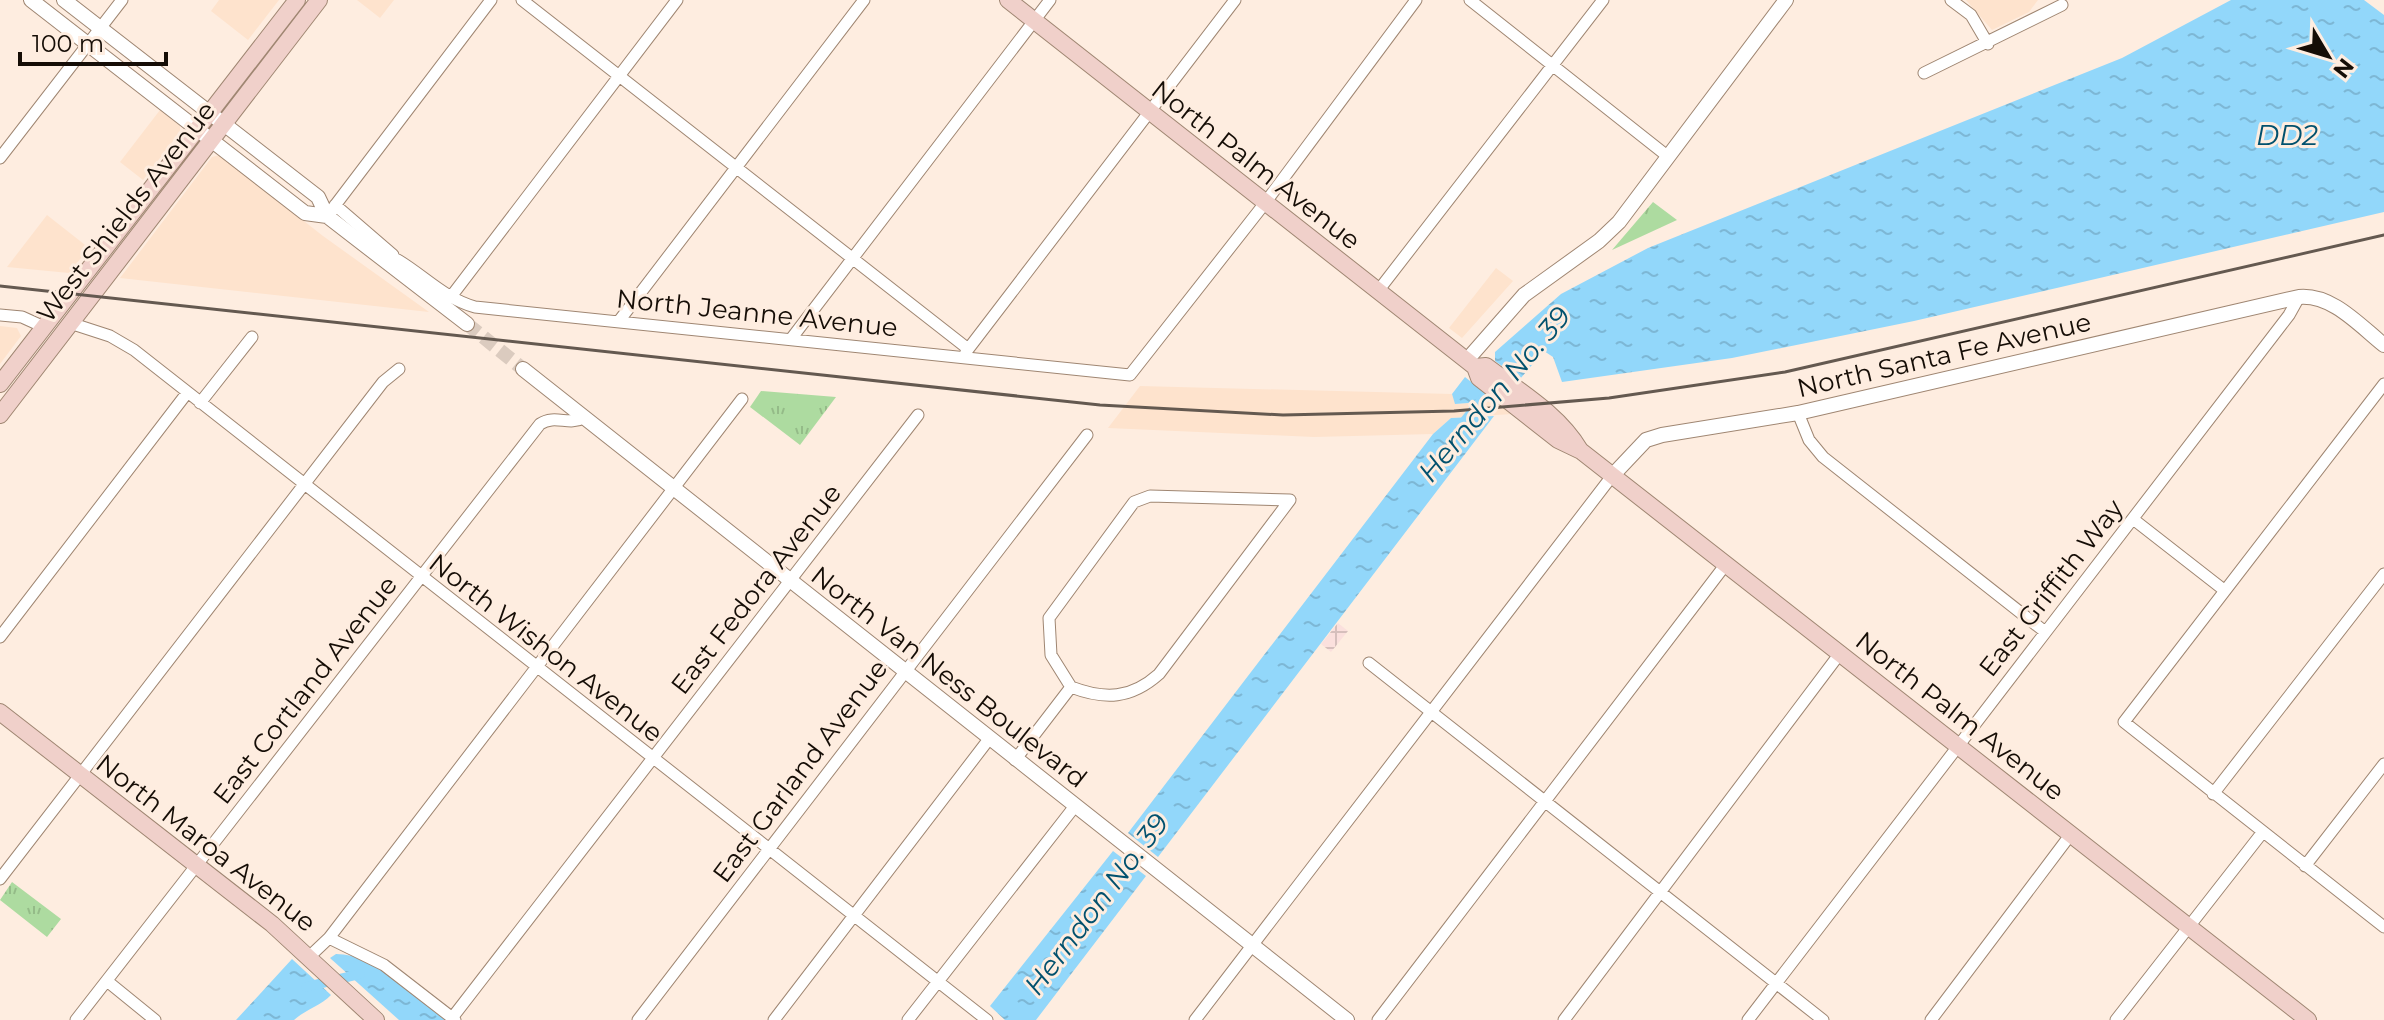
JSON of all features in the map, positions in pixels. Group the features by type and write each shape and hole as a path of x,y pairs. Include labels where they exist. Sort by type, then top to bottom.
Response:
{"main road":[{"name":"West Shields Avenue","path":"0,384 297,0"},
{"name":"West Shields Avenue","path":"0,415 319,0"},
{"name":"North Palm Avenue","path":"1008,0 1508,392 1569,430 1581,451 1612,476 1959,744 2305,1019"},
{"name":"North Maroa Avenue","path":"0,712 310,956 376,1020"}],"street":[{"path":"31,0 305,213 331,211 491,0"},
{"path":"64,0 318,197 366,247 467,324"},
{"path":"0,158 122,0"},
{"path":"522,0 853,257 966,353 1235,0"},
{"path":"450,298 677,0"},
{"path":"619,321 864,0"},
{"path":"791,339 1050,0"},
{"path":"1265,203 1416,0"},
{"path":"1470,0 1666,155"},
{"path":"1378,291 1603,0"},
{"path":"1477,368 1524,295 1599,241 1619,222 1666,155 1786,0"},
{"path":"1951,0 1971,15 1988,44"},
{"path":"1924,73 2062,5"},
{"name":"North Jeanne Avenue","path":"331,211 386,246 393,255 450,298 475,307 966,353 1130,375 1265,203"},
{"name":"North Jeanne Avenue","path":"366,247 393,255"},
{"path":"2299,297 2311,296 2329,302 2384,345"},
{"name":"North Santa Fe Avenue","path":"1612,476 1646,440 1662,435 1798,413 2299,297"},
{"name":"East Griffith Way","path":"1748,1020 2133,519 2299,297"},
{"path":"0,315 22,317 44,327"},
{"name":"North Wishon Avenue","path":"70,323 110,336 134,350 652,760 987,1020"},
{"path":"200,403 252,337"},
{"path":"0,879 383,382 399,369"},
{"name":"North Van Ness Boulevard","path":"523,369 1347,1020"},
{"path":"2384,384 2124,722 2384,927"},
{"path":"0,637 187,393"},
{"path":"310,956 329,938 742,399"},
{"path":"1798,413 1809,440 1823,457 2044,631"},
{"name":"East Fedora Avenue","path":"454,1019 918,415"},
{"name":"East Cortland Avenue","path":"76,1020 540,424 547,419 572,422 583,418"},
{"name":"East Garland Avenue","path":"638,1020 1087,435"},
{"path":"1195,1020 1612,476"},
{"path":"1150,496 1290,500 1159,674 1140,690 1114,697 1091,695 1071,687 1051,655 1049,618 1134,502 1150,496"},
{"path":"2133,519 2224,590"},
{"path":"1378,1020 1726,564"},
{"path":"2213,794 2384,574"},
{"path":"1564,1020 1841,652"},
{"path":"1369,663 1823,1020"},
{"path":"1015,760 1071,687"},
{"path":"774,1020 989,739"},
{"path":"2305,866 2384,764"},
{"path":"908,1020 1075,806"},
{"path":"2116,1020 2262,833"},
{"path":"1931,1020 2071,834"},
{"path":"329,938 384,965 454,1019"},
{"path":"107,981 155,1020"}],"shaded area":[{"path":"219,0 279,0 248,40 211,11"},
{"path":"357,0 394,0 380,18"},
{"path":"1966,0 2038,0 2029,12 1992,30"},
{"path":"160,110 180,126 180,132 143,180 120,162"},
{"path":"220,155 323,236 429,312 120,278 212,157"},
{"path":"47,215 89,248 69,273 7,267"},
{"path":"1496,268 1513,281 1462,338 1449,328"},
{"path":"0,326 17,328 21,336 0,364"},
{"path":"1140,386 1452,394 1456,404 1495,401 1512,414 1451,418 1433,434 1314,437 1108,428"},
{"path":"1338,623 1348,631 1331,652 1321,644"}],"green space":[{"path":"1653,202 1677,220 1612,250"},
{"path":"761,391 836,397 800,445 750,407"},
{"path":"12,882 61,919 47,937 0,900"}],"water":[{"name":"DD2","path":"2231,0 2364,0 2384,15 2384,212 1914,321 1732,358 1562,382 1553,357 1544,351 1520,379 1495,361 1495,352 1561,294 1648,248 2122,58"},
{"path":"1465,377 1495,401 1455,404 1452,394"},
{"path":"1494,416 1158,857 1128,833 1433,434 1451,418"},
{"path":"1113,851 1146,876 1036,1020 1005,1020 990,1006"},
{"path":"336,954 366,961 381,969 446,1020 399,1020 330,958"},
{"path":"292,959 331,995 294,1020 236,1020"}],"waterway":[{"name":"Herndon No. 39","path":"1460,427 1495,383"},
{"name":"Herndon No. 39","path":"306,987 360,974"}],"tunnel":[{"path":"467,324 523,369"}],"railway":[{"path":"0,286 1100,405 1283,415 1454,411 1609,398 1785,372 2384,235"}]}
